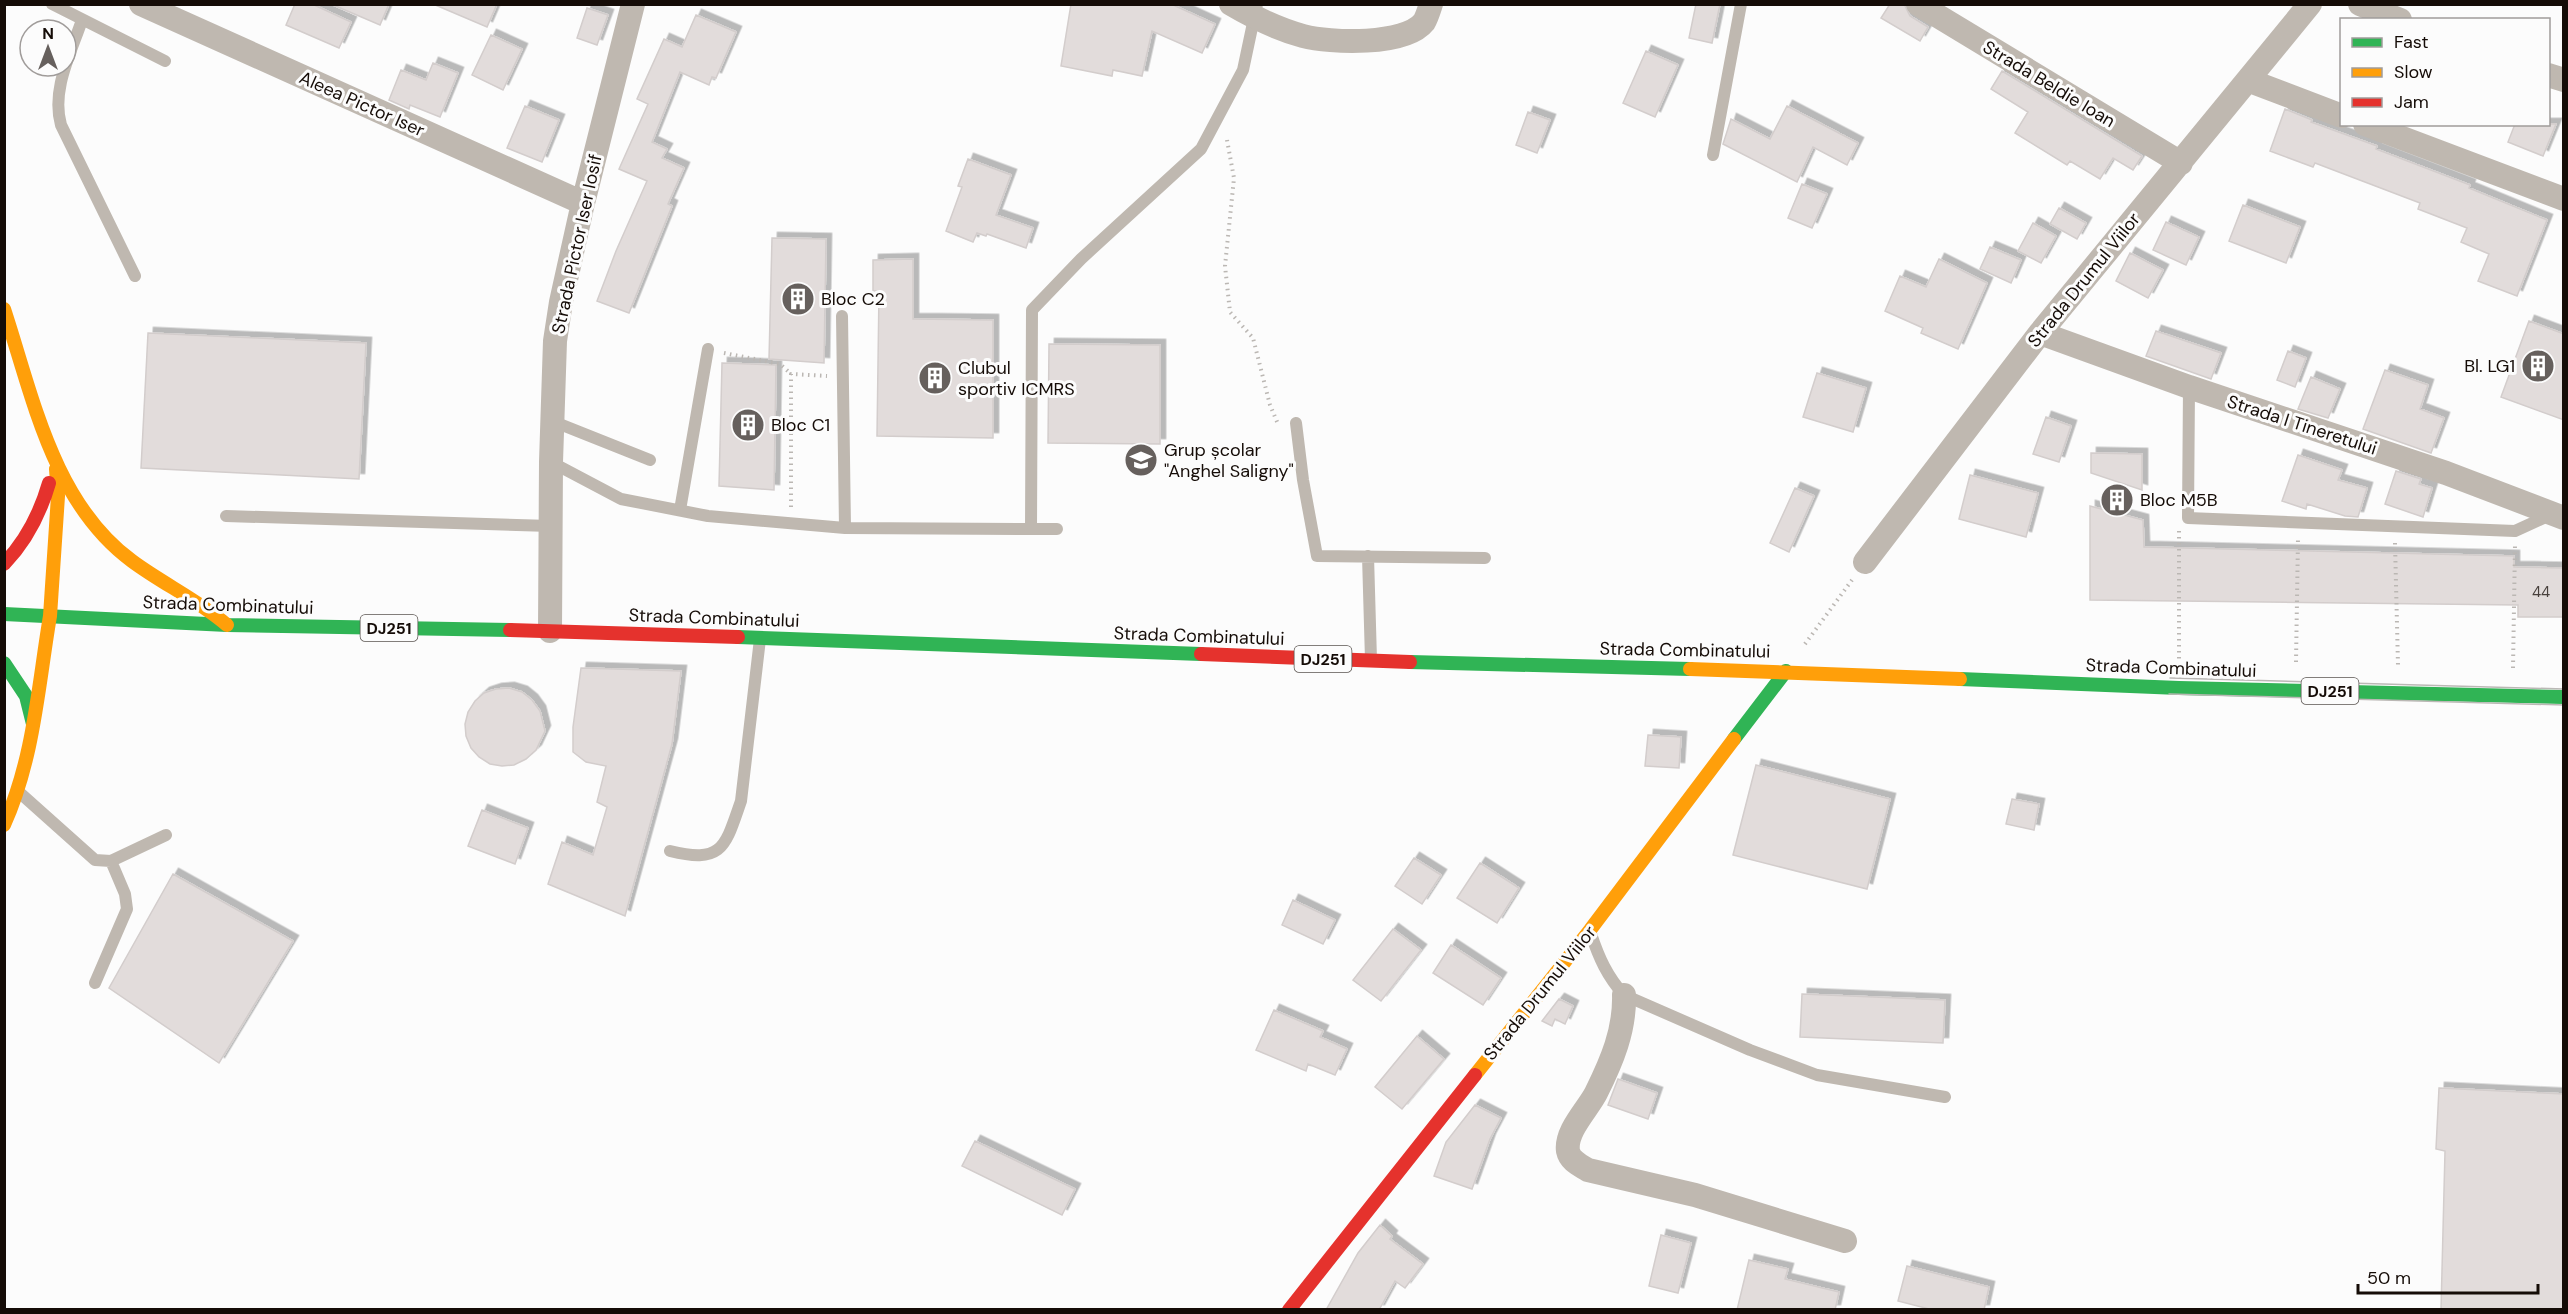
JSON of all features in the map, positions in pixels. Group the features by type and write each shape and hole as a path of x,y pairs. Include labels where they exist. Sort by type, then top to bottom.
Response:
{"main road":[{"path":"4,309 55,464 88,517 107,539 132,561 207,608 227,625"},
{"path":"4,564 19,550 32,531 55,464"},
{"path":"4,825 28,766 34,731 50,616 58,505 55,464"},
{"name":"Strada Combinatului","path":"4,614 227,625 550,631 986,645 1371,661 1786,671 2179,688 2564,697"},
{"path":"4,663 26,696 34,731"},
{"name":"Strada Drumul Viilor","path":"1288,1310 1590,930 1786,671"}],"street":[{"name":"Aleea Pictor Iser","path":"141,4 583,203"},
{"name":"Strada Pictor Iser Iosif","path":"550,631 551,462 555,341 561,302 583,203 633,4"},
{"path":"1231,4 1257,11 1303,36 1360,40 1393,37 1410,31 1424,22 1431,4"},
{"name":"Strada Beldie Ioan","path":"1918,4 2181,163"},
{"name":"Strada Drumul Viilor","path":"1865,562 2040,333 2250,81 2310,4"},
{"path":"2360,4 2395,18"},
{"path":"2250,81 2340,115"},
{"path":"2370,126 2564,199"},
{"name":"Strada I Tineretului","path":"2040,333 2189,387 2446,473 2557,517"},
{"path":"1624,994 1622,1030 1595,1095 1570,1139 1568,1151 1573,1161 1588,1170 1695,1195 1845,1241"}],"lane":[{"path":"52,4 165,61"},
{"path":"1713,155 1741,4"},
{"path":"1031,529 1032,310 1080,260 1200,149 1243,70 1257,11"},
{"path":"82,20 58,93 56,109 60,125 135,276"},
{"path":"843,316 845,528"},
{"path":"680,510 708,350"},
{"path":"2189,387 2188,518 2394,528 2515,531 2557,517"},
{"path":"552,421 650,460"},
{"path":"1296,423 1303,480 1317,556 1485,558"},
{"path":"551,462 621,499 708,516 845,528 1057,529"},
{"path":"226,516 551,526"},
{"path":"1368,556 1371,661"},
{"path":"670,851 695,857 710,856 721,846 732,826 741,801 760,638"},
{"path":"19,792 95,860 111,861 166,835"},
{"path":"95,983 127,909 125,894 111,861"},
{"path":"1590,930 1601,963 1609,978 1624,994 1750,1050 1817,1075 1945,1096"}],"path":[{"path":"1222,110 1234,178 1225,266 1230,312 1254,338 1270,405 1279,427"},
{"path":"708,350 780,364 791,374 843,377"},
{"path":"791,374 791,523"},
{"path":"2179,688 2179,529 2188,518"},
{"path":"2296,690 2298,522"},
{"path":"2394,528 2398,692"},
{"path":"2515,531 2513,687 2516,695"},
{"path":"1786,671 1865,562"}],"building":[{"path":"295,4 312,4 351,22 339,48 286,25"},
{"path":"331,4 389,4 380,25"},
{"path":"433,4 497,4 487,27"},
{"path":"1071,4 1171,4 1215,24 1202,53 1152,31 1142,76 1113,70 1112,76 1061,66"},
{"path":"1696,4 1720,4 1712,43 1689,38"},
{"path":"1890,4 1904,4 1910,16 1928,27 1920,41 1881,18"},
{"path":"587,8 608,15 597,45 577,38"},
{"path":"696,15 736,32 716,78 712,77 709,85 680,72 652,142 667,149 662,158 684,168 668,204 672,206 629,313 597,301 647,181 619,169 648,104 637,99 664,39 682,47"},
{"path":"491,35 522,49 503,90 472,75"},
{"path":"1646,51 1678,65 1655,117 1623,103"},
{"path":"433,63 458,73 440,117 410,105 409,109 389,100 401,70 426,80"},
{"path":"2002,71 2142,156 2133,170 2113,158 2100,179 2070,161 2067,165 2015,133 2028,112 1991,89"},
{"path":"525,106 559,120 542,162 507,148"},
{"path":"1787,106 1858,143 1847,165 1813,147 1797,182 1723,144 1731,119 1770,139"},
{"path":"2285,109 2312,120 2311,122 2377,146 2376,149 2470,185 2469,188 2547,220 2517,296 2478,281 2489,254 2461,242 2467,228 2418,209 2420,203 2315,163 2313,167 2270,151"},
{"path":"1528,112 1550,120 1537,153 1516,145"},
{"path":"2556,124 2543,156 2508,142 2514,126"},
{"path":"968,159 1011,175 996,215 1033,228 1026,248 987,234 986,236 977,233 973,242 946,231 962,187 958,186"},
{"path":"1802,184 1827,194 1812,228 1788,218"},
{"path":"2243,205 2300,227 2286,263 2229,241"},
{"path":"2059,208 2086,223 2077,239 2050,224"},
{"path":"2166,222 2199,237 2186,265 2153,250"},
{"path":"2033,223 2056,236 2041,263 2018,251"},
{"name":"Bloc C2","path":"772,238 826,239 824,363 769,359"},
{"path":"1990,247 2021,260 2011,283 1980,269"},
{"path":"2130,253 2163,270 2148,298 2116,281"},
{"name":"Clubul sportiv ICMRS","path":"913,259 913,319 993,320 993,438 877,436 879,291 873,291 873,260"},
{"path":"1939,259 1987,283 1958,349 1921,333 1923,328 1885,311 1900,276 1926,287"},
{"name":"Bl. LG1","path":"2529,321 2564,334 2564,420 2501,397"},
{"path":"2156,331 2221,353 2211,379 2146,356"},
{"path":"148,333 366,343 359,479 141,468"},
{"path":"1049,344 1160,345 1160,444 1048,443"},
{"path":"2288,351 2306,358 2295,387 2277,380"},
{"name":"Bloc C1","path":"722,363 776,365 774,490 719,486"},
{"path":"2385,370 2428,385 2420,409 2444,418 2431,453 2363,429"},
{"path":"1817,373 1866,388 1853,432 1803,417"},
{"path":"2311,377 2340,389 2328,418 2298,409"},
{"path":"2046,417 2071,426 2059,462 2033,454"},
{"path":"2091,453 2142,454 2142,490 2091,473"},
{"path":"2298,455 2342,470 2338,480 2367,488 2358,517 2345,516 2307,504 2306,509 2282,501"},
{"path":"2396,471 2421,479 2419,484 2432,488 2423,517 2385,504"},
{"path":"1970,475 2038,493 2026,537 1959,519"},
{"path":"1795,488 1814,496 1789,552 1770,543"},
{"name":"Bloc M5B","path":"2090,506 2143,520 2144,547 2514,556 2514,567 2564,568 2564,617 2518,617 2518,605 2090,600"},
{"path":"581,668 681,671 672,744 625,916 548,884 562,842 593,855 607,807 597,802 606,766 586,762 573,752 573,727"},
{"path":"509,688 522,692 532,700 540,711 545,731 536,750 526,759 514,765 490,764 471,748 466,736 465,724 468,712 484,693"},
{"path":"1648,735 1681,737 1679,768 1645,766"},
{"path":"1756,765 1890,799 1867,889 1733,855"},
{"path":"2012,799 2039,804 2034,830 2006,824"},
{"path":"482,810 528,828 515,864 468,846"},
{"path":"1414,858 1441,875 1422,904 1395,886"},
{"path":"1480,863 1519,888 1497,923 1457,898"},
{"path":"173,874 293,941 219,1063 109,988"},
{"path":"1293,900 1335,920 1323,944 1282,925"},
{"path":"1393,929 1421,950 1381,1001 1353,980"},
{"path":"1451,945 1501,978 1483,1005 1433,973"},
{"path":"1802,994 1945,1000 1943,1043 1800,1037"},
{"path":"1559,999 1573,1006 1565,1024 1555,1019 1552,1026 1542,1021"},
{"path":"1274,1010 1323,1031 1320,1037 1347,1049 1335,1075 1308,1064 1306,1071 1256,1050"},
{"path":"1417,1036 1444,1059 1402,1109 1375,1087"},
{"path":"1618,1079 1657,1093 1648,1119 1608,1105"},
{"path":"2439,1088 2564,1094 2564,1310 2441,1310 2445,1151 2436,1149"},
{"path":"1475,1105 1501,1118 1490,1139 1472,1189 1434,1176 1446,1142"},
{"path":"975,1141 1075,1189 1062,1215 962,1166"},
{"path":"1380,1225 1392,1236 1390,1239 1423,1264 1405,1288 1395,1281 1379,1310 1326,1310 1358,1253"},
{"path":"1661,1235 1691,1243 1678,1293 1649,1286"},
{"path":"1749,1260 1788,1269 1785,1279 1839,1292 1835,1310 1737,1310"},
{"path":"1907,1266 1989,1287 1984,1310 1933,1310 1898,1301"}],"tram line":[{"path":"2170,678 2564,689"},
{"path":"2169,694 2564,705"}],"traffic: fast":[{"path":"4,614 227,625 510,630"},
{"path":"738,637 1201,654"},
{"path":"1410,662 1690,669"},
{"path":"4,663 26,696 33,724"},
{"path":"1734,739 1786,671"},
{"path":"1960,679 2179,688 2564,697"}],"traffic: slow":[{"path":"4,309 49,446 64,479 83,510 105,537 132,561 227,625"},
{"path":"50,616 58,496 56,469"},
{"path":"4,825 29,748 50,616"},
{"path":"1690,669 1960,679"},
{"path":"1475,1075 1590,930 1734,739"}],"traffic: jam":[{"path":"4,564 32,526 49,483"},
{"path":"510,630 738,637"},
{"path":"1201,654 1410,662"},
{"path":"1289,1310 1475,1075"}],"place":[{"name":"Bloc C2","path":"798,299"},
{"name":"Bl. LG1","path":"2538,366"},
{"name":"Clubul sportiv ICMRS","path":"935,378"},
{"name":"Bloc C1","path":"748,425"},
{"name":"Grup școlar \"Anghel Saligny\"","path":"1141,460"},
{"name":"Bloc M5B","path":"2117,500"}]}
